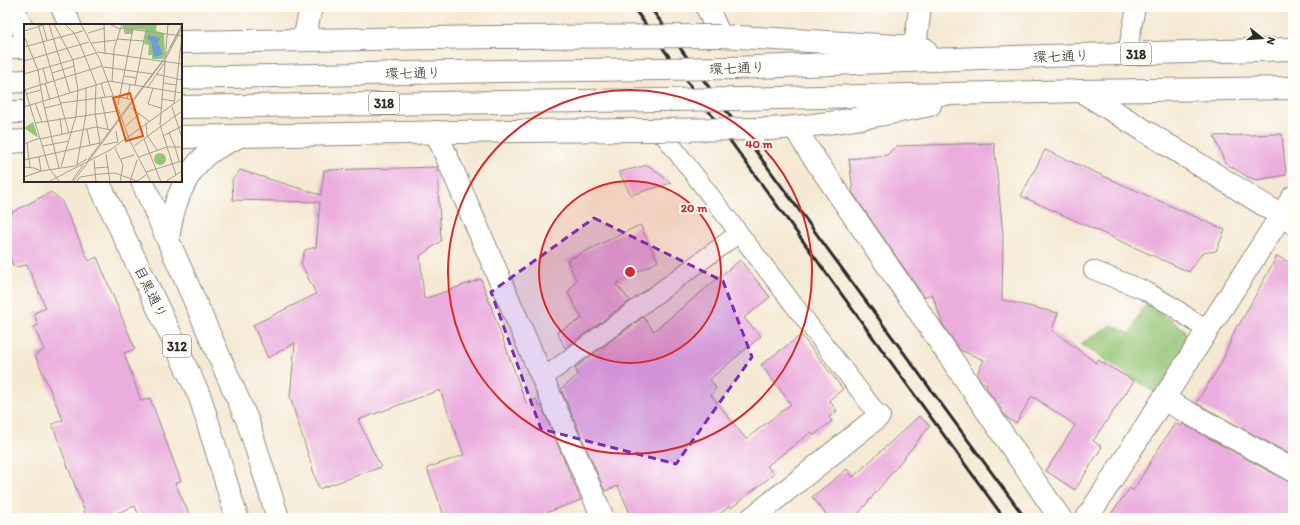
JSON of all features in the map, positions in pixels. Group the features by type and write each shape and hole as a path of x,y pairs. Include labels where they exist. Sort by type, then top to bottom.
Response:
{"main road":[{"path":"13,7 24,33"},
{"path":"62,7 70,24"},
{"path":"304,40 311,7"},
{"path":"707,7 720,36"},
{"path":"915,47 920,7"},
{"path":"182,42 494,37 720,36 915,47 980,58"},
{"path":"7,47 24,47"},
{"name":"環七通り","path":"182,78 498,71 734,68 980,58 1293,49"},
{"path":"7,82 24,81"},
{"name":"318","path":"182,107 740,99 1081,91 1293,88"},
{"path":"1081,91 1287,220"},
{"path":"182,137 514,131 769,130 795,128 886,114 980,94"},
{"path":"7,112 24,112"},
{"path":"795,128 1060,518"},
{"path":"436,132 603,518"},
{"path":"168,239 175,202 188,178 207,154 237,137"},
{"path":"7,142 24,142"},
{"name":"目黒通り","path":"98,182 200,397 237,518"},
{"name":"312","path":"142,182 248,422 278,518"},
{"path":"1087,518 1270,232 1287,220 1293,197"},
{"path":"1163,399 1293,470"},
{"path":"752,518 879,416"}],"lane":[{"path":"1127,54 1136,7"},
{"path":"660,130 879,416"},
{"path":"543,378 739,233"},
{"path":"1093,270 1144,290 1172,306 1206,330"}],"highlighted area":[{"path":"594,218 723,281 752,357 676,464 541,429 491,292"}],"green space":[{"path":"1147,304 1184,329 1188,342 1157,394 1081,344 1111,325 1131,334 1141,311"}],"building":[{"path":"1282,134 1286,175 1256,180 1248,177 1225,163 1214,136"},
{"path":"994,143 1003,235 1002,300 1058,313 1052,330 1096,363 1098,360 1134,381 1093,441 1102,447 1075,490 1046,471 1075,425 1032,396 1016,423 1007,418 999,406 1000,404 996,402 986,388 987,384 982,382 977,374 984,360 960,350 943,325 932,294 924,297 853,193 849,159 887,155 896,146"},
{"path":"1045,150 1225,230 1216,251 1202,253 1189,272 1021,196"},
{"path":"648,165 671,183 631,195 619,172"},
{"path":"437,167 441,241 420,256 424,299 481,279 526,403 536,399 539,407 541,405 581,500 532,518 445,518 427,468 464,455 440,390 358,420 381,467 319,489 290,397 295,343 268,358 253,325 316,294 301,263 305,250 316,247 320,202 233,200 232,180 240,170 321,195 324,170"},
{"path":"51,192 61,200 89,261 97,257 135,349 124,353 141,401 150,398 181,481 175,483 191,518 140,518 135,506 104,518 87,518 52,424 63,420 35,355 44,350 34,327 38,325 34,313 46,308 27,265 14,267 7,253 7,215"},
{"path":"640,225 658,261 616,284 630,301 565,348 557,332 582,319 568,293 576,280 567,260"},
{"path":"1277,256 1293,264 1293,456 1196,403 1221,364 1237,325 1239,325"},
{"path":"740,260 770,297 744,318 761,336 710,379 716,388 711,395 746,439 791,404 761,365 801,335 843,389 829,400 837,411 829,417 832,421 814,435 811,432 767,466 774,474 731,508 730,506 714,518 632,518 618,486 605,491 561,389 578,375 575,368 643,317 654,331"},
{"path":"919,416 930,426 855,518 829,518 812,497 847,469 853,477"},
{"path":"1175,423 1181,426 1183,424 1287,481 1293,482 1293,518 1108,518 1130,488 1133,491"}],"railway":[{"path":"633,7 1004,518"},
{"path":"650,7 1025,518"}]}
